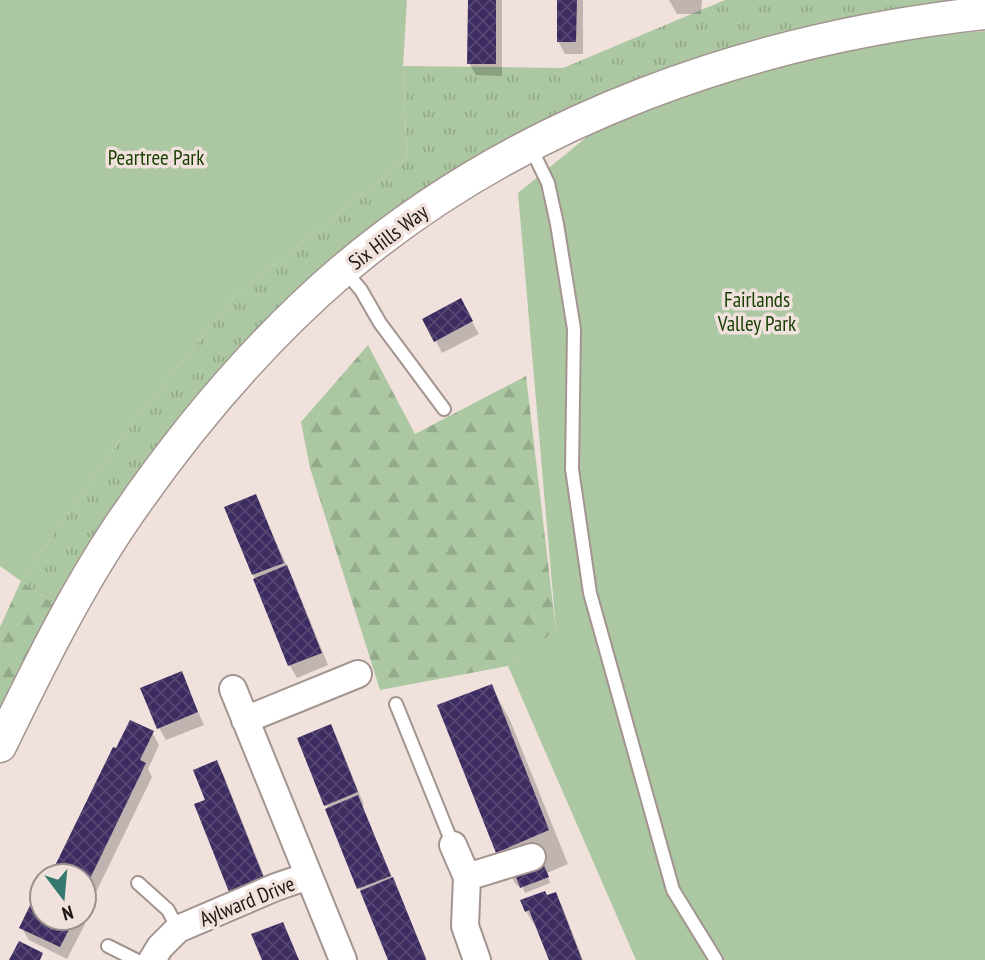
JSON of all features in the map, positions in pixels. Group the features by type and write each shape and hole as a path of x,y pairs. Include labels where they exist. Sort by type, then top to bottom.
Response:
{"street":[{"name":"Six Hills Way","path":"0,746 46,651 82,586 155,476 202,414 294,315 344,270 425,209 530,145 587,117 653,91 783,49 880,28 985,13"},
{"path":"245,720 358,674"},
{"path":"233,689 308,876"},
{"path":"453,845 467,877 465,926 477,960"},
{"path":"467,877 532,857"},
{"name":"Aylward Drive","path":"152,960 160,947 178,929 308,876 343,960"}],"lane":[{"path":"530,145 548,183 574,329 572,469 590,593 673,890 716,960"},
{"path":"344,270 361,290 380,323 444,409"},
{"path":"396,704 453,845"},
{"path":"138,883 168,910 178,929"},
{"path":"108,946 136,960"}],"green space":[{"name":"Peartree Park","path":"0,0 407,0 403,66 407,158 235,296 124,434 21,581 0,566"},
{"path":"725,0 985,0 441,181 91,545 54,604 21,581 124,434 235,296 407,158 403,66 563,68"},
{"name":"Fairlands Valley Park","path":"985,31 985,960 636,960 508,666 556,630 518,193 588,136 657,103 738,75 814,57 910,38"},
{"path":"368,345 415,434 526,376 556,631 508,666 380,690 310,468 301,422"},
{"path":"21,581 54,604 0,717 0,627"}],"building":[{"path":"468,0 496,0 496,64 467,64"},
{"path":"557,0 577,0 576,42 557,42"},
{"path":"461,298 473,321 434,342 422,319"},
{"path":"256,494 284,563 252,575 224,507"},
{"path":"287,565 322,653 288,666 253,579"},
{"path":"182,671 198,712 157,729 140,688"},
{"path":"492,684 549,830 496,853 437,705"},
{"path":"130,720 154,731 140,760 146,763 98,862 57,862 113,747 116,748"},
{"path":"331,724 358,792 324,806 297,738"},
{"path":"217,760 264,878 229,892 194,804 205,800 193,770"},
{"path":"358,795 391,876 357,889 325,809"},
{"path":"543,863 549,877 520,888 515,874"},
{"path":"393,877 425,960 388,960 360,891"},
{"path":"545,891 547,895 556,892 582,960 549,960 529,910 525,912 520,900"},
{"path":"28,910 28,932 68,932 60,947 19,928"},
{"path":"283,922 299,960 262,960 251,934"},
{"path":"19,941 43,953 40,960 9,960"}]}
